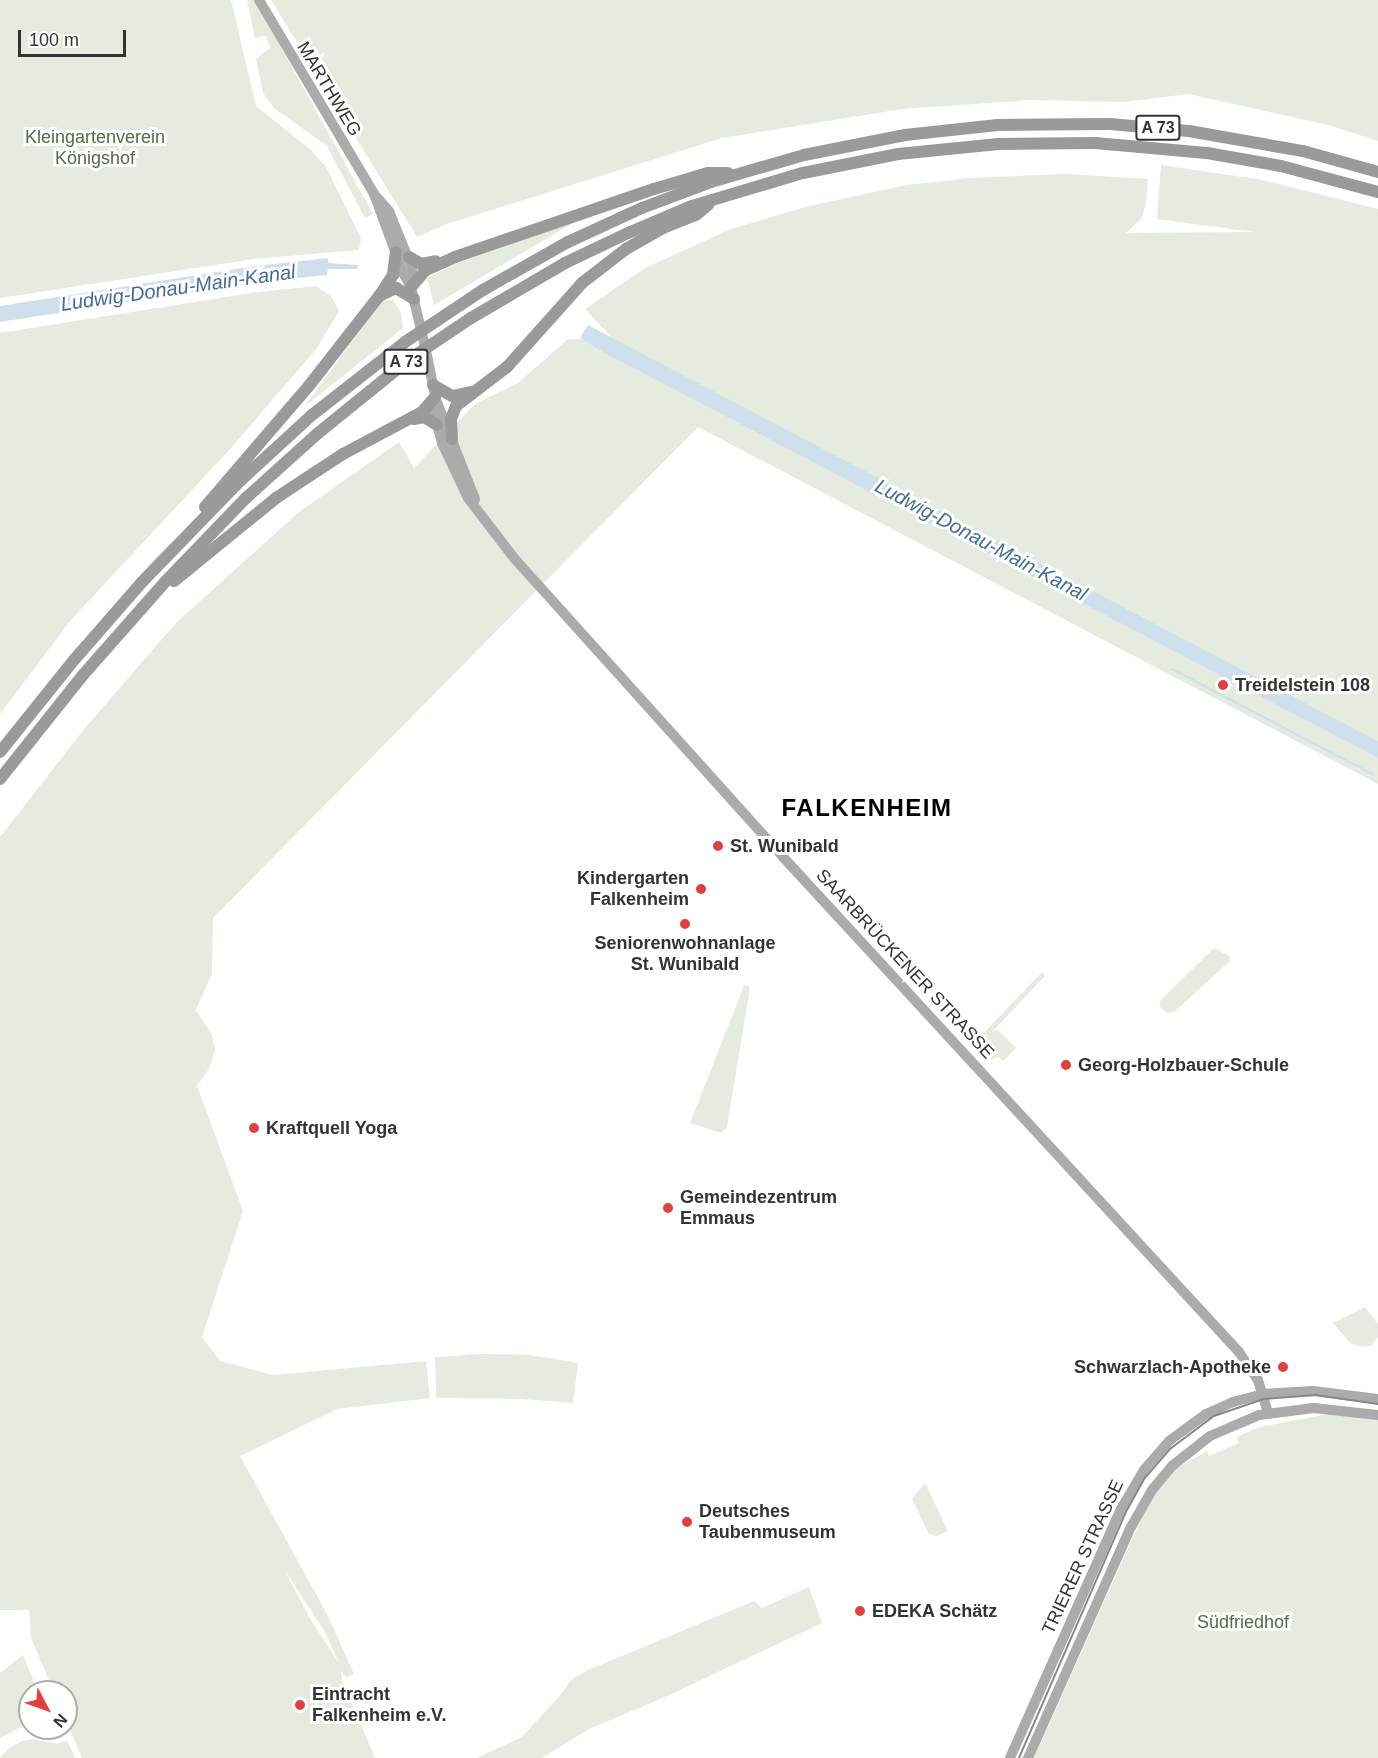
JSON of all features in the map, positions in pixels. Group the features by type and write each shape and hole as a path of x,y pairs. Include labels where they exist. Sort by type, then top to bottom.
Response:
{"highway":[{"name":"A 73","path":"0,752 74,660 188,533 264,458 329,401 389,354 516,270 595,229 666,198 741,172 804,155 888,137 986,126 1055,123 1110,124 1218,135 1303,152 1378,172"},
{"name":"A 73","path":"0,779 146,602 233,511 288,459 361,397 431,344 511,293 628,232 718,198 803,173 898,154 975,145 1060,142 1139,145 1227,156 1319,175 1378,192"},
{"path":"380,295 396,288 413,293 426,270 455,257 654,189 708,173 741,172"},
{"name":"A 73","path":"452,439 453,412 474,390 507,367 557,308 607,262 652,233 696,215 718,198"},
{"name":"A 73","path":"188,533 213,496 296,402 380,295 393,275 398,246"},
{"path":"409,257 421,264 455,257"},
{"name":"A 73","path":"434,391 452,396 474,390"},
{"path":"146,602 276,498 343,454 426,409 434,391"},
{"path":"404,422 424,417 437,425"}],"main road":[{"name":"MARTHWEG","path":"259,0 374,194 386,207 413,293 434,391"},
{"name":"MARTHWEG","path":"398,246 409,257 413,293"},
{"name":"SAARBRÜCKENER STRASSE","path":"434,391 434,413 437,425 456,478 482,517 520,565 783,857 1234,1347 1254,1373 1268,1412"},
{"name":"SAARBRÜCKENER STRASSE","path":"434,391 482,517"},
{"name":"TRIERER STRASSE","path":"1010,1758 1107,1539 1140,1475 1162,1448 1196,1420 1233,1402 1263,1394 1323,1391 1378,1399"},
{"name":"TRIERER STRASSE","path":"1028,1758 1123,1543 1152,1490 1172,1466 1201,1442 1235,1423 1268,1412 1314,1408 1378,1415"}],"green space":[{"name":"Kleingartenverein Königshof","path":"0,0 231,0 256,106 311,150 326,167 361,238 359,250 254,259 0,298"},
{"path":"247,0 255,0 373,214 365,218 327,146 274,108 263,93 256,59 270,48 266,36 255,38"},
{"path":"271,0 1378,0 1378,141 1328,125 1188,94 1124,102 1032,100 903,109 722,138 447,224 417,237"},
{"path":"1161,165 1263,180 1378,209 1378,741 612,338 585,309 645,268 731,229 809,206 907,185 970,178 1065,174 1148,179 1146,204 1141,219 1126,233 1254,232 1157,219"},
{"path":"578,220 434,305 427,278 453,265"},
{"path":"316,286 331,296 339,311 317,348 231,448 70,621 0,714 0,333 258,292"},
{"path":"393,300 401,313 403,328 304,407 382,301"},
{"path":"568,339 582,339 1378,758 1378,784 698,427 213,918 212,973 196,1010 212,1035 215,1050 209,1069 197,1086 243,1211 202,1337 220,1361 273,1375 426,1361 430,1398 337,1409 240,1456 327,1614 354,1674 346,1678 341,1670 342,1680 375,1758 82,1758 74,1740 78,1740 78,1680 49,1680 31,1638 29,1610 0,1610 0,837 85,728 176,623 299,512 399,442 414,468 475,404 518,383","holes":["284,1569 325,1632 339,1663 309,1617"]},
{"path":"1214,948 1229,956 1230,961 1174,1012 1167,1013 1160,1007 1160,1001"},
{"path":"1042,972 1045,976 991,1033 997,1029 1016,1048 1003,1061 998,1057 991,1060 987,1056 989,1050 979,1038"},
{"path":"748,985 750,988 727,1127 721,1133 690,1123 744,986"},
{"path":"1365,1307 1378,1324 1378,1337 1371,1346 1361,1347 1350,1343 1333,1323"},
{"path":"480,1354 530,1355 578,1363 573,1403 522,1399 436,1398 435,1357"},
{"name":"Südfriedhof","path":"1334,1413 1378,1420 1378,1758 1034,1758 1150,1499 1166,1480 1179,1467 1207,1451 1209,1456 1239,1443 1237,1437 1259,1427"},
{"path":"925,1483 948,1531 937,1536 929,1534 912,1499"},
{"path":"809,1587 822,1623 665,1697 589,1729 542,1758 477,1758 522,1737 571,1680 586,1671 754,1601 762,1608"},
{"path":"23,1655 33,1680 18,1680 18,1728 0,1738 0,1673"},
{"path":"39,1740 58,1744 67,1740 75,1758 0,1758 9,1748 22,1741"}],"water":[{"name":"Ludwig-Donau-Main-Kanal","path":"328,258 328,263 358,265 357,269 328,269 327,275 257,282 0,322 0,306 255,266"},
{"name":"Ludwig-Donau-Main-Kanal","path":"588,325 1378,741 1378,758 603,352 582,339 581,336"}],"waterway":[{"path":"1172,669 1374,775"}],"tram line":[{"path":"1019,1758 1126,1512 1145,1478 1170,1449 1214,1416 1264,1399 1316,1395 1378,1404"}],"place":[{"name":"Treidelstein 108","path":"1223,685"},
{"name":"St. Wunibald","path":"718,846"},
{"name":"Kindergarten Falkenheim","path":"701,889"},
{"name":"Seniorenwohnanlage St. Wunibald","path":"685,924"},
{"name":"Georg-Holzbauer-Schule","path":"1066,1065"},
{"name":"Kraftquell Yoga","path":"254,1128"},
{"name":"Gemeindezentrum Emmaus","path":"668,1208"},
{"name":"Schwarzlach-Apotheke","path":"1283,1367"},
{"name":"Deutsches Taubenmuseum","path":"687,1522"},
{"name":"EDEKA Schätz","path":"860,1611"},
{"name":"Eintracht Falkenheim e.V.","path":"300,1705"}],"district":[{"name":"FALKENHEIM","path":"867,808"}]}
